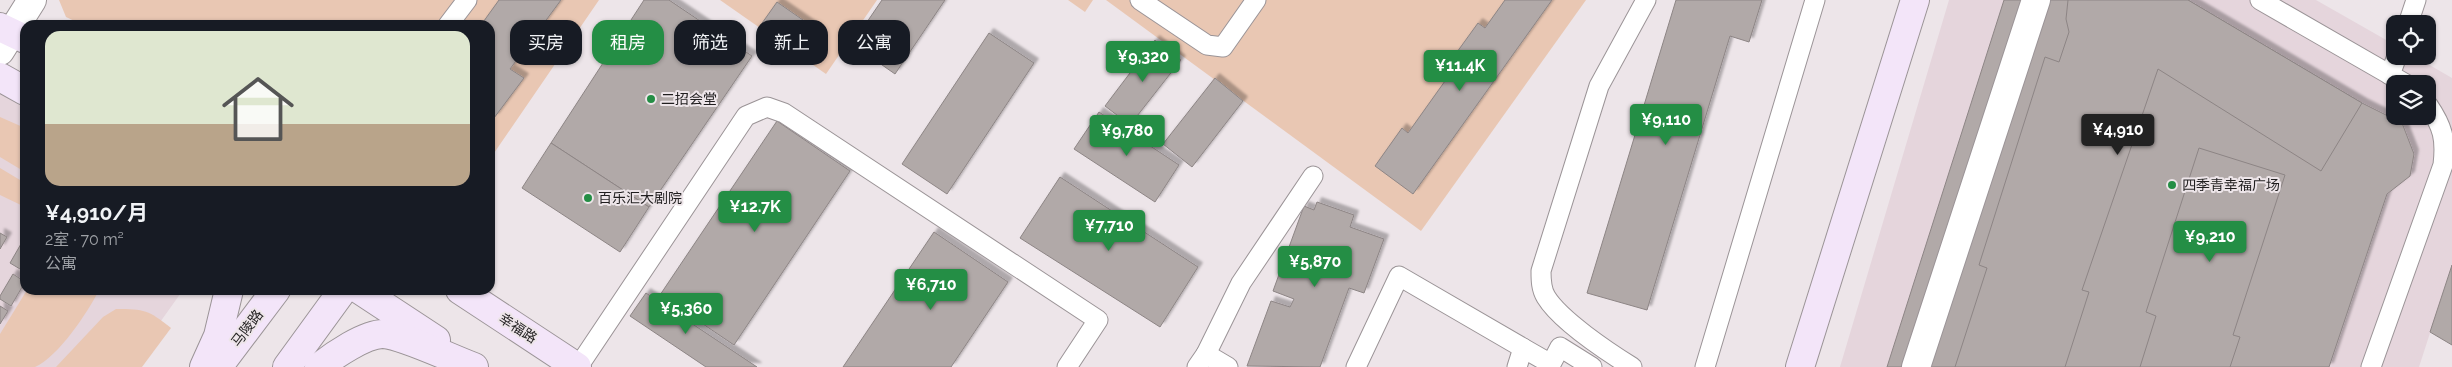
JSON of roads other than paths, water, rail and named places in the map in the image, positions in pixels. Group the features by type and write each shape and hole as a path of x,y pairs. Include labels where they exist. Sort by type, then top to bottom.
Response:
{"street":[{"path":"9,37 32,0"},
{"path":"1800,367 1915,0"},
{"path":"1916,367 2036,0"},
{"path":"0,77 20,87"},
{"path":"204,367 218,336 228,295"},
{"name":"马陵路","path":"218,367 272,295"},
{"path":"287,367 339,295"},
{"path":"367,295 475,367"},
{"name":"幸福路","path":"468,295 578,367"},
{"path":"319,367 350,347 382,334 396,337 475,367"}],"lane":[{"path":"452,20 467,0"},
{"path":"1140,0 1207,45 1222,46 1256,0"},
{"path":"1632,367 1557,312 1546,298 1541,285 1541,271 1599,86 1646,0"},
{"path":"1705,367 1816,0"},
{"path":"2260,0 2389,75"},
{"path":"2411,15 2416,0"},
{"path":"578,367 746,116 767,107 784,112 1098,320 1067,367"},
{"path":"2371,367 2443,165 2446,143 2436,118"},
{"path":"1228,367 1201,360 1240,283 1312,176"},
{"path":"1356,367 1399,276 1551,364 1560,346 1592,367"},
{"path":"1517,367 1523,348"}],"place":[{"name":"二招会堂","path":"651,99"},
{"name":"四季青幸福广场","path":"2172,185"},
{"name":"百乐汇大剧院","path":"588,198"}]}
